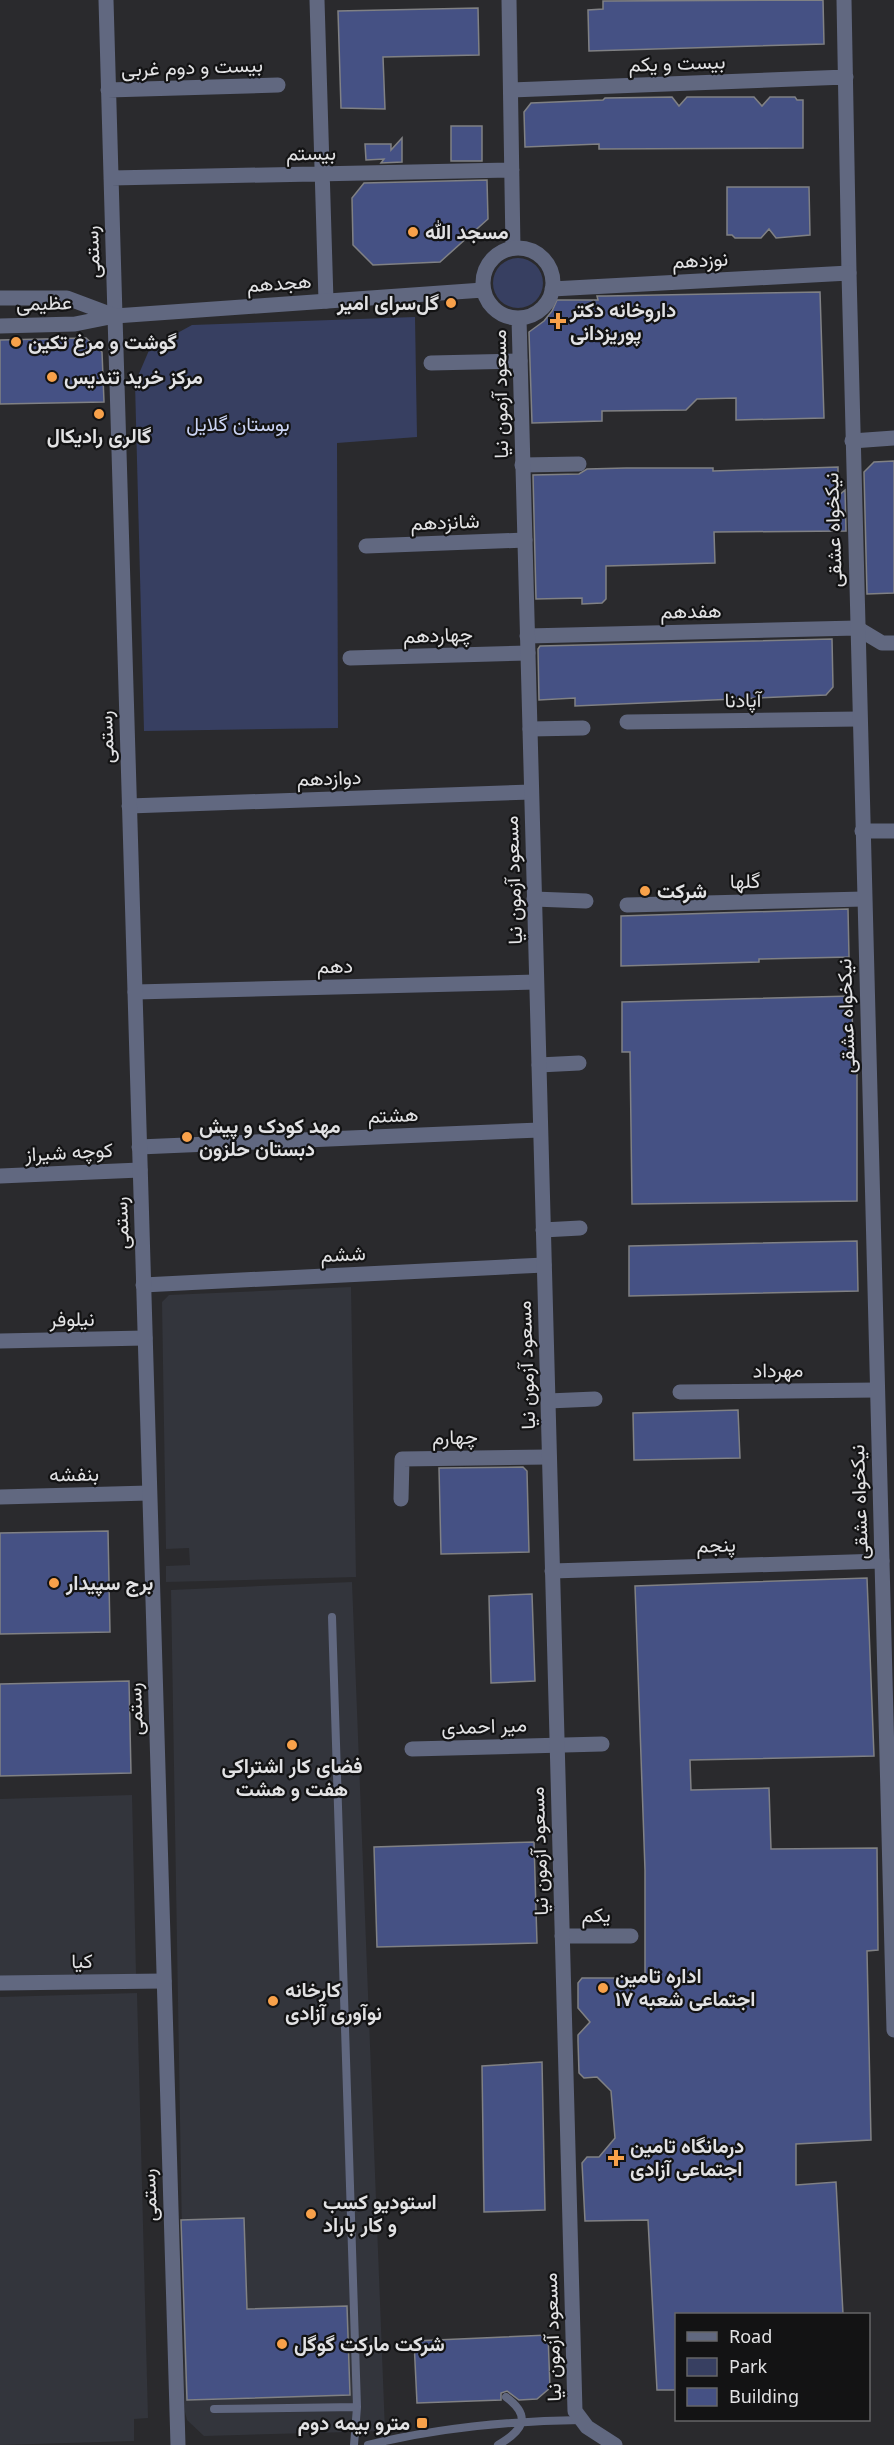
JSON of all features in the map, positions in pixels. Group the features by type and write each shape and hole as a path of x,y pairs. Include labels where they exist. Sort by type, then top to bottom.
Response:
{"street":[{"name":"رستمی","path":"106,0 178,2445"},
{"path":"317,0 326,301"},
{"path":"509,0 513,248"},
{"name":"نیکخواه عشقی","path":"844,0 852,441 894,2030"},
{"name":"بیست و یکم","path":"510,90 846,77"},
{"name":"بیست و دوم غربی","path":"108,90 278,85"},
{"name":"بیستم","path":"111,178 512,170"},
{"path":"525,248 543,259 552,278 552,289 541,309 530,316 519,318 507,316 496,310 488,301 483,290 483,278 486,267 502,251 525,248"},
{"name":"نوزدهم","path":"552,289 849,273"},
{"name":"هجدهم","path":"115,316 483,290"},
{"name":"عظیمی","path":"0,298 67,297 115,316"},
{"name":"عظیمی","path":"0,326 75,324 115,316"},
{"name":"مسعود آزمون نیا","path":"519,318 562,1936 578,2416"},
{"path":"430,363 520,361"},
{"path":"852,441 894,438"},
{"path":"522,465 579,464"},
{"name":"شانزدهم","path":"366,546 525,540"},
{"path":"857,628 882,643 894,643"},
{"name":"هفدهم","path":"527,636 857,628"},
{"name":"چهاردهم","path":"350,658 528,653"},
{"name":"آپادنا","path":"627,722 859,719"},
{"path":"530,729 583,728"},
{"name":"دوازدهم","path":"129,807 531,792"},
{"path":"862,831 894,831"},
{"path":"534,899 586,901"},
{"name":"گلها","path":"627,905 864,899"},
{"name":"دهم","path":"135,992 536,982"},
{"path":"539,1065 579,1063"},
{"name":"هشتم","path":"139,1147 540,1130"},
{"name":"کوچه شیراز","path":"0,1176 140,1170"},
{"path":"543,1230 580,1228"},
{"name":"ششم","path":"143,1285 544,1265"},
{"name":"نیلوفر","path":"0,1341 145,1338"},
{"name":"مهرداد","path":"680,1392 877,1390"},
{"path":"548,1401 595,1399"},
{"name":"چهارم","path":"401,1499 402,1459 549,1457"},
{"name":"بنفشه","path":"0,1497 149,1493"},
{"name":"پنجم","path":"552,1571 882,1561"},
{"name":"میر احمدی","path":"412,1749 602,1744"},
{"name":"یکم","path":"562,1936 631,1936"},
{"name":"کیا","path":"0,1983 164,1981"},
{"path":"578,2416 595,2433 615,2445"}],"lane":[{"path":"332,1617 357,2407 354,2445"},
{"path":"498,2445 513,2436 520,2428 522,2421 517,2406 506,2397"},
{"path":"214,2409 357,2407"},
{"path":"368,2445 398,2438 522,2421 578,2416"}],"shaded area":[{"path":"351,1287 356,1577 166,1582 166,1566 190,1565 189,1548 166,1549 162,1302 169,1295"},
{"name":"کارخانه نوآوری آزادی","path":"352,1582 385,2431 204,2436 187,2420 185,2412 171,1590"},
{"path":"132,1795 136,1974 0,1978 0,1799"},
{"path":"137,1993 148,2418 134,2419 134,2441 0,2445 0,1997"}],"green space":[{"path":"513,258 523,258 536,265 543,278 543,288 536,301 523,308 513,308 504,304 497,297 493,288 493,278 497,269 504,262"},
{"name":"بوستان گلایل","path":"415,317 417,437 337,443 338,728 144,731 135,383 150,348 192,325"}],"building":[{"path":"823,0 824,44 589,51 588,10 603,9 603,1"},
{"path":"478,8 479,55 383,57 385,109 341,108 338,11"},
{"path":"672,97 679,106 687,97 754,97 762,106 770,97 795,97 797,100 803,100 803,148 599,149 599,144 525,147 524,112 531,103 603,100 605,98"},
{"path":"451,126 482,126 482,161 451,161"},
{"path":"402,138 402,162 381,163 384,159 366,160 365,144 391,144 391,150"},
{"name":"مسجد الله","path":"487,180 488,219 440,262 373,265 353,245 352,198 364,183"},
{"path":"727,187 809,187 810,235 776,238 769,229 761,238 735,238 727,235"},
{"path":"820,292 824,418 736,420 736,398 697,399 686,410 602,411 602,421 532,423 529,332 544,321 557,300 598,300 597,296"},
{"name":"مرکز خرید تندیس","path":"86,338 102,352 104,402 0,404 0,340"},
{"path":"894,461 894,593 867,594 864,472 874,462"},
{"path":"838,467 838,496 845,490 846,531 714,532 715,563 606,566 606,599 602,603 582,604 582,598 536,599 533,475 579,474 587,469 713,468 713,471"},
{"path":"832,639 833,687 826,695 575,706 575,698 539,700 538,649 540,646"},
{"path":"848,909 849,957 621,966 621,916"},
{"path":"852,996 853,1073 857,1073 857,1201 632,1204 630,1052 622,1052 622,1002"},
{"path":"857,1241 858,1291 629,1296 629,1246"},
{"path":"738,1410 740,1458 634,1460 633,1413"},
{"path":"523,1467 527,1471 529,1552 441,1554 439,1468"},
{"name":"برج سپیدار","path":"108,1531 110,1632 0,1634 0,1533"},
{"path":"867,1578 874,1756 690,1760 691,1790 769,1788 771,1849 877,1848 878,1950 867,1951 871,2140 796,2144 796,2185 836,2182 843,2313 675,2313 675,2390 657,2390 648,2220 585,2221 582,2163 587,2157 599,2157 615,2138 611,2091 597,2077 584,2078 579,2073 578,2035 590,2022 578,2008 578,1983 582,1978 645,1978 645,1870 635,1586"},
{"path":"532,1594 535,1681 491,1683 489,1596"},
{"path":"129,1681 131,1773 0,1776 0,1684"},
{"path":"534,1842 537,1943 377,1947 374,1847"},
{"path":"542,2062 545,2210 484,2212 482,2066"},
{"path":"244,2218 247,2309 347,2306 350,2395 187,2400 181,2220"},
{"path":"548,2335 550,2388 537,2399 519,2400 507,2391 501,2393 501,2400 417,2403 414,2341"}],"place":[{"name":"مسجد الله","path":"413,232"},
{"name":"گل‌سرای امیر","path":"451,303"},
{"name":"داروخانه دکتر پوریزدانی","path":"558,321"},
{"name":"گوشت و مرغ تکین","path":"16,342"},
{"name":"مرکز خرید تندیس","path":"52,377"},
{"name":"گالری رادیکال","path":"99,414"},
{"name":"شرکت","path":"645,891"},
{"name":"مهد کودک و پیش دبستان حلزون","path":"187,1137"},
{"name":"برج سپیدار","path":"54,1583"},
{"name":"فضای کار اشتراکی هفت و هشت","path":"292,1745"},
{"name":"اداره تامین اجتماعی شعبه ۱۷","path":"603,1988"},
{"name":"کارخانه نوآوری آزادی","path":"273,2001"},
{"name":"درمانگاه تامین اجتماعی آزادی","path":"616,2158"},
{"name":"استودیو کسب و کار باراد","path":"311,2214"},
{"name":"شرکت مارکت گوگل","path":"282,2344"},
{"name":"مترو بیمه دوم","path":"422,2423"}]}
